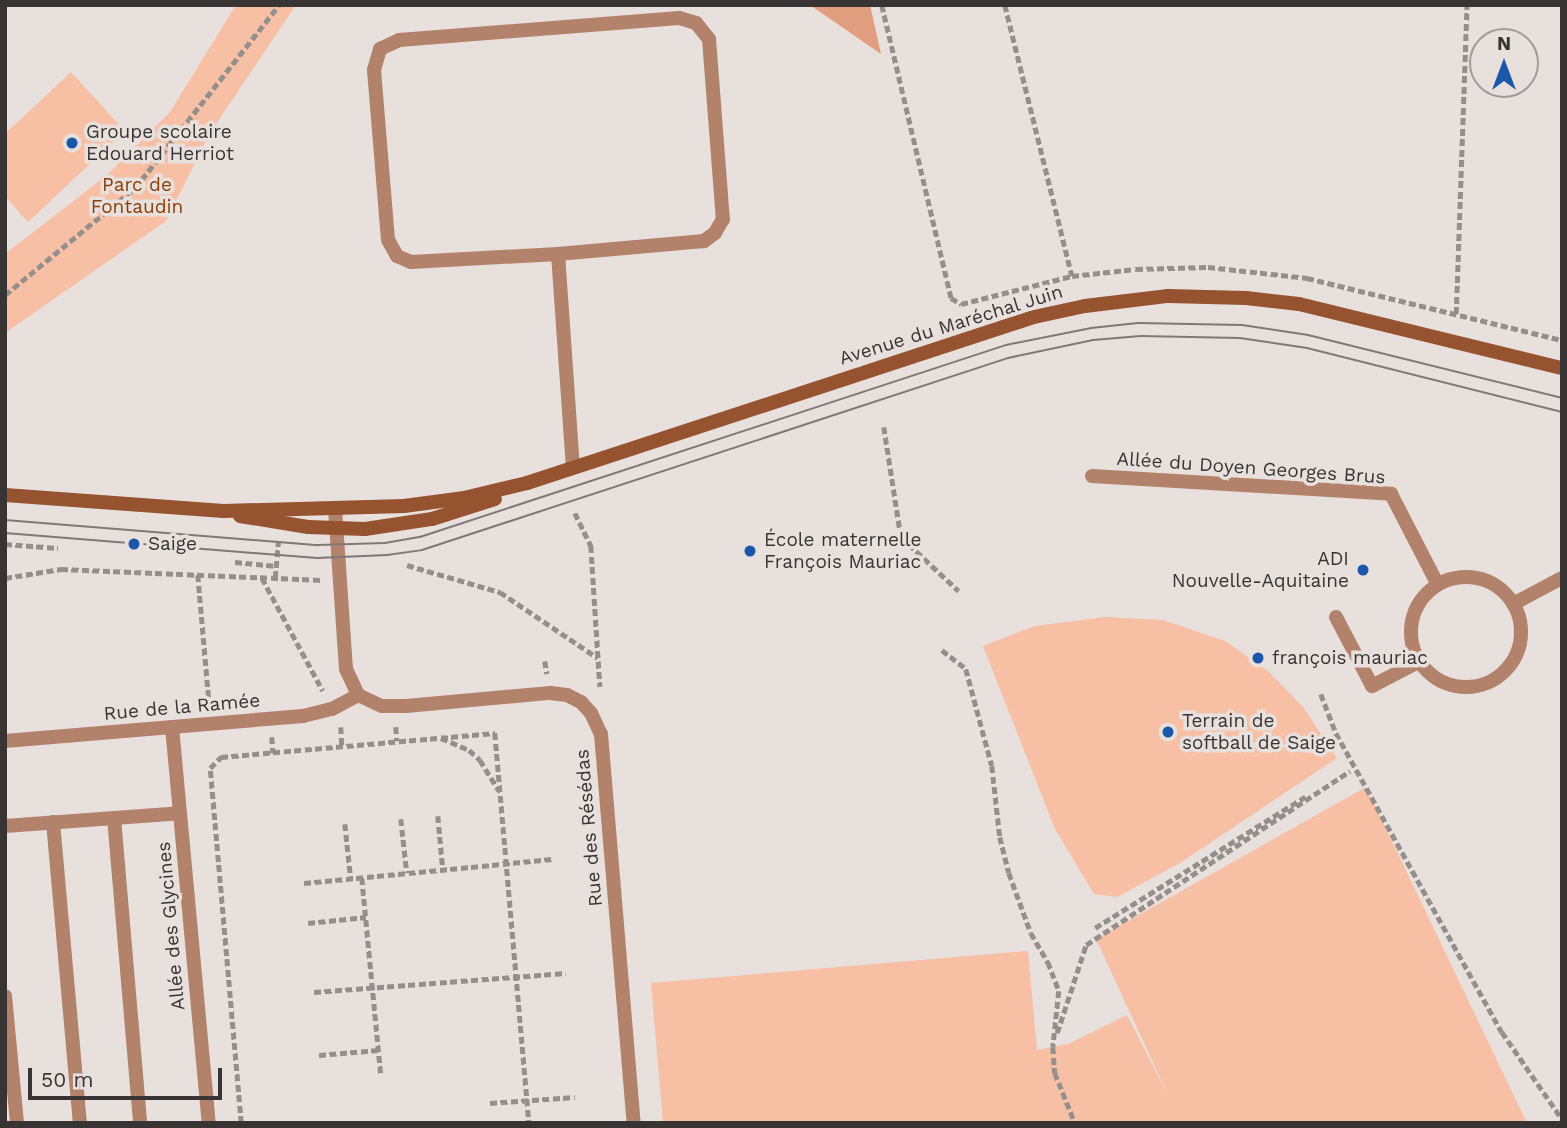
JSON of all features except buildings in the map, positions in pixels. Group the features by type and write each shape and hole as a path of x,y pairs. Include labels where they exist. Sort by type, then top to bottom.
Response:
{"main road":[{"name":"Avenue du Maréchal Juin","path":"223,511 257,520 337,529 399,526 432,519 476,506 527,483 573,467 977,333 1034,317 1126,300 1168,296 1246,298 1298,304 1562,368"},
{"name":"Avenue du Maréchal Juin","path":"5,495 223,511 431,503 527,483"}],"street":[{"path":"679,18 696,23 709,38 723,219 715,233 704,241 558,254 411,262 397,256 388,240 378,122 374,70 380,49 399,40 679,18"},
{"path":"558,254 573,467"},
{"name":"Allée du Doyen Georges Brus","path":"1092,476 1391,494 1438,585"},
{"path":"335,508 347,676 358,695"},
{"path":"1471,577 1488,582 1502,591 1513,604 1520,620 1521,638 1516,655 1506,670 1491,681 1474,687 1456,686 1439,680 1420,661 1411,638 1412,622 1426,594 1438,585 1454,578 1471,577"},
{"path":"1513,604 1562,578"},
{"path":"1336,617 1372,686 1420,661"},
{"name":"Rue des Résédas","path":"358,695 382,706 406,706 550,693 567,695 581,702 591,713 601,734 634,1123"},
{"name":"Rue de la Ramée","path":"5,741 303,716 332,709 358,695"},
{"name":"Allée des Glycines","path":"172,727 209,1123"},
{"path":"5,826 180,813"},
{"path":"114,818 140,1123"},
{"path":"53,822 80,1123"},
{"path":"5,996 17,1123"}],"path":[{"path":"5,295 135,188 279,5"},
{"path":"882,5 951,298 961,304 1072,276 1136,269 1233,270 1307,278 1562,340"},
{"path":"1005,5 1072,276"},
{"path":"1456,314 1467,5"},
{"path":"884,428 901,537 959,591"},
{"path":"575,513 591,546 600,687"},
{"path":"275,579 279,533"},
{"path":"5,544 58,548"},
{"path":"235,562 276,566"},
{"path":"407,565 500,592 598,658"},
{"path":"5,578 61,569 323,580"},
{"path":"198,575 209,702"},
{"path":"261,578 341,726 342,746"},
{"path":"942,650 966,669 992,766 1000,837 1009,873 1031,933 1048,962 1059,991 1053,1047 1055,1073 1075,1123"},
{"path":"1321,694 1336,733 1502,1032 1562,1119"},
{"path":"396,727 397,741"},
{"path":"241,1123 210,768 221,757 495,733 529,1123"},
{"path":"272,737 273,752"},
{"path":"439,737 469,750 480,760 501,795"},
{"path":"1053,1047 1086,946 1349,770 1095,928"},
{"path":"438,816 443,870"},
{"path":"401,819 407,873"},
{"path":"345,824 351,878"},
{"path":"304,883 555,859"},
{"path":"362,878 381,1074"},
{"path":"308,923 366,917"},
{"path":"314,992 565,973"},
{"path":"319,1055 379,1050"},
{"path":"490,1103 575,1097"}],"green space":[{"name":"Parc de Fontaudin","path":"236,5 296,5 210,133 166,221 5,333 5,254 107,175 170,112"},
{"path":"71,72 125,131 28,222 5,196 5,134"},
{"name":"Terrain de softball de Saige","path":"1105,617 1163,620 1225,641 1268,671 1303,707 1337,758 1180,863 1117,897 1094,894 1055,829 983,646 1035,626"},
{"path":"1366,787 1527,1123 663,1123 651,983 1028,951 1037,1050 1068,1044 1127,1015 1169,1097 1096,939"}],"shaded area":[{"path":"810,5 870,5 881,54"}],"tram line":[{"path":"5,520 318,545 385,543 420,537 1006,345 1091,328 1138,323 1242,325 1308,335 1562,398"},
{"path":"5,533 317,558 387,555 422,550 1008,358 1093,340 1141,336 1240,338 1307,348 1562,412"}],"place":[{"name":"Groupe scolaire Edouard Herriot","path":"72,143"},
{"name":"Saige","path":"134,544"},
{"name":"École maternelle François Mauriac","path":"750,551"},
{"name":"ADI Nouvelle-Aquitaine","path":"1363,570"},
{"name":"françois mauriac","path":"1258,658"},
{"name":"Terrain de softball de Saige","path":"1168,732"}]}
